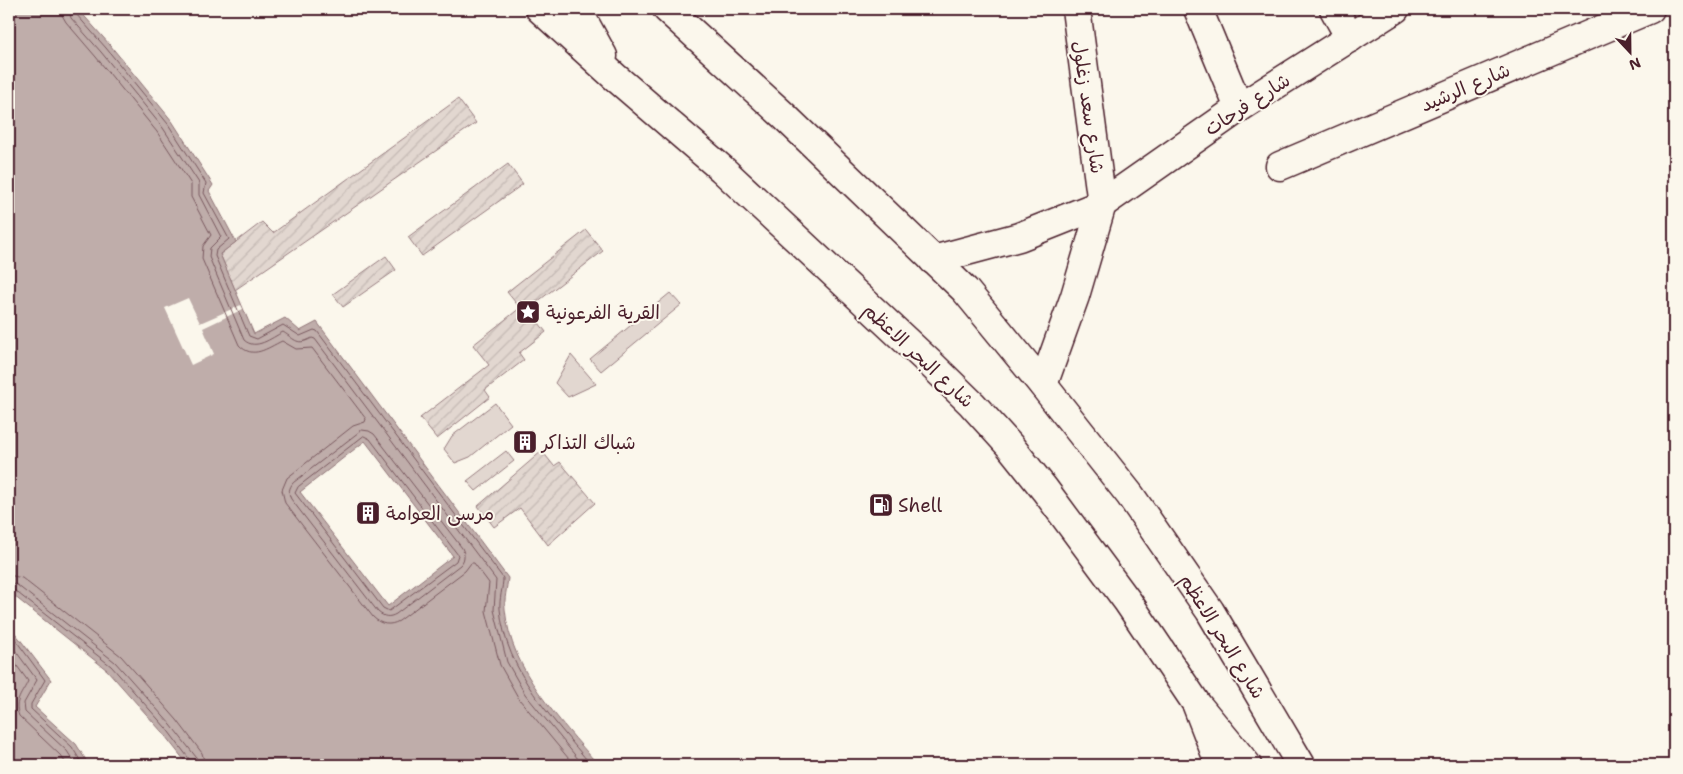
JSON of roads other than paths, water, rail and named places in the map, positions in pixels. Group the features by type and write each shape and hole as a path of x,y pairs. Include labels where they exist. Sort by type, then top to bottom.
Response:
{"main road":[{"name":"شارع البحر الاعظم","path":"540,9 615,77 722,169 932,365 972,404 1010,446 1128,602 1196,702 1220,765"},
{"path":"577,9 615,77"},
{"name":"شارع البحر الاعظم","path":"667,9 783,115 965,290 1130,495 1210,611 1301,765"},
{"name":"شارع سعد زغلول","path":"1076,9 1102,204"},
{"path":"1198,9 1239,108"},
{"path":"1334,9 1350,38"},
{"name":"شارع فرحات","path":"933,260 1019,237 1102,204 1239,108 1396,9"},
{"name":"شارع الرشيد","path":"1280,166 1650,9"},
{"path":"1043,385 1075,296 1102,204"},
{"path":"1196,702 1247,765"}],"water":[{"path":"9,9 78,9 172,121 213,185 209,191 236,242 220,254 254,334 285,318 300,331 317,322 508,578 505,609 509,632 527,674 553,712 598,765 188,765 162,732 107,670 9,592","holes":["365,441 453,556 388,606 300,492"]},
{"path":"9,625 51,680 35,707 76,744 89,765 9,765"}],"place":[{"name":"القرية الفرعونية","path":"528,312"},
{"name":"شباك التذاكر","path":"525,442"},
{"name":"Shell","path":"881,505"},
{"name":"مرسى العوامة","path":"368,513"}]}
